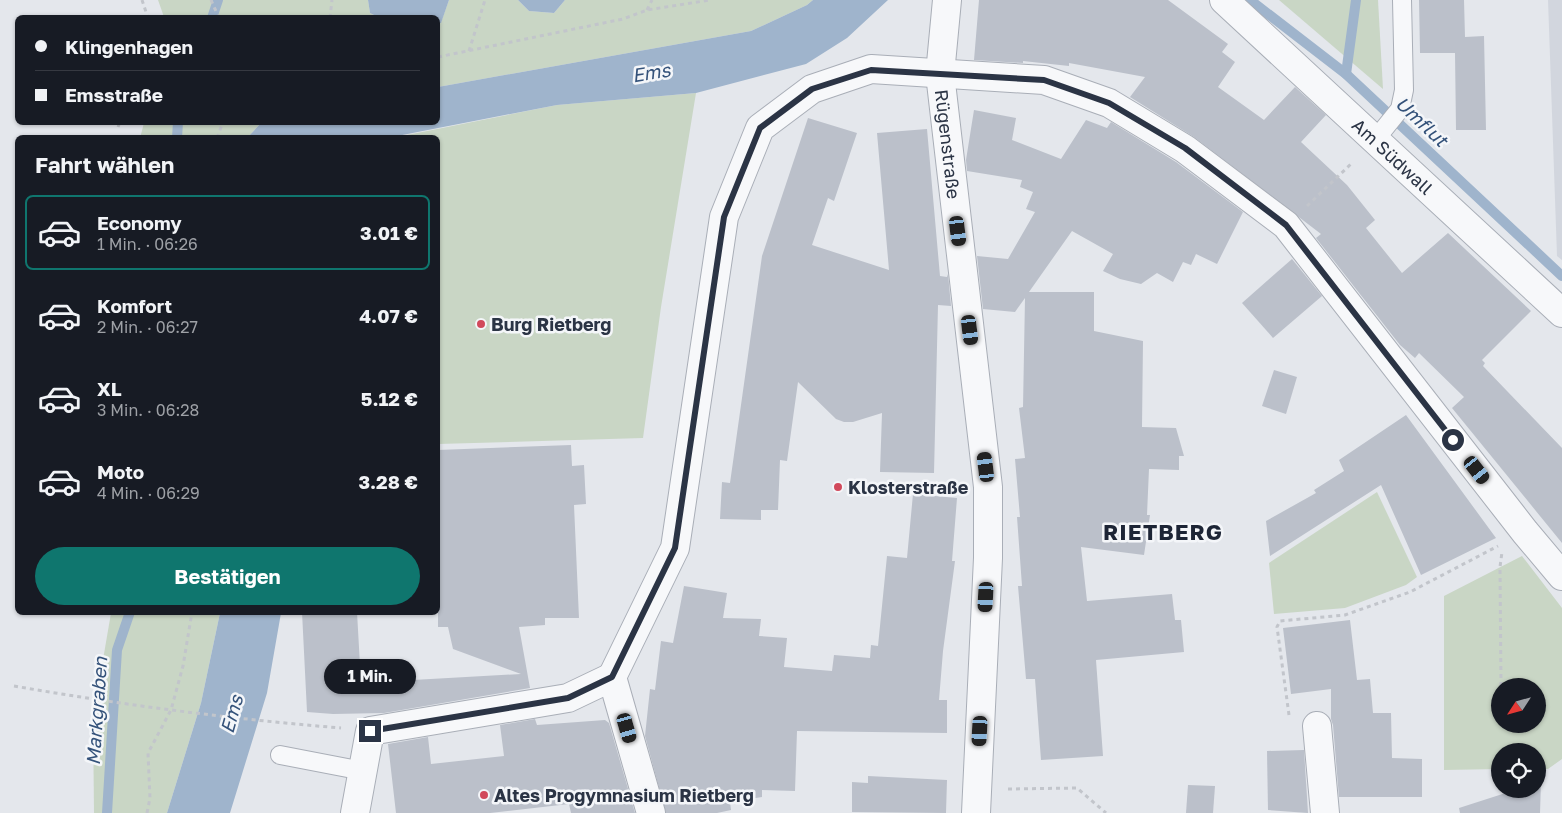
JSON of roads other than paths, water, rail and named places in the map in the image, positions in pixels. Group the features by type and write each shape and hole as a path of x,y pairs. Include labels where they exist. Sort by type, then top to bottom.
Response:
{"street":[{"path":"940,74 948,0"},
{"name":"Am Südwall","path":"1224,0 1380,135 1562,313"},
{"path":"355,813 370,731 568,698 612,677 675,548 724,217 760,128 812,89 871,70 1044,80 1109,103 1185,148 1286,225 1525,532 1562,576"},
{"name":"Rügenstraße","path":"940,74 988,487 988,558 976,801"},
{"path":"612,677 651,813"},
{"path":"1317,726 1326,813"}],"lane":[{"path":"1380,135 1400,109 1404,90 1402,0"},
{"path":"280,755 363,771"}],"water":[{"path":"368,0 449,0 441,23 440,15 374,15 370,13"},
{"path":"518,0 565,0 554,13 529,11"},
{"name":"Ems","path":"813,0 888,0 847,38 806,64 696,93 557,105 402,135 250,135 259,125 440,125 440,87 751,31 807,5"},
{"name":"Ems","path":"220,615 281,615 267,693 230,813 167,813 201,703"}],"waterway":[{"name":"Markgraben","path":"213,15 218,0"},
{"name":"Umflut","path":"1250,0 1346,74 1562,276"},
{"path":"1346,74 1356,0"},
{"name":"Markgraben","path":"177,135 178,125"},
{"name":"Markgraben","path":"107,813 117,650 129,615"}],"place":[{"name":"Burg Rietberg","path":"481,324"},
{"name":"Klosterstraße","path":"838,487"},
{"name":"Altes Progymnasium Rietberg","path":"484,795"}],"district":[{"name":"RIETBERG","path":"1163,531"}]}
